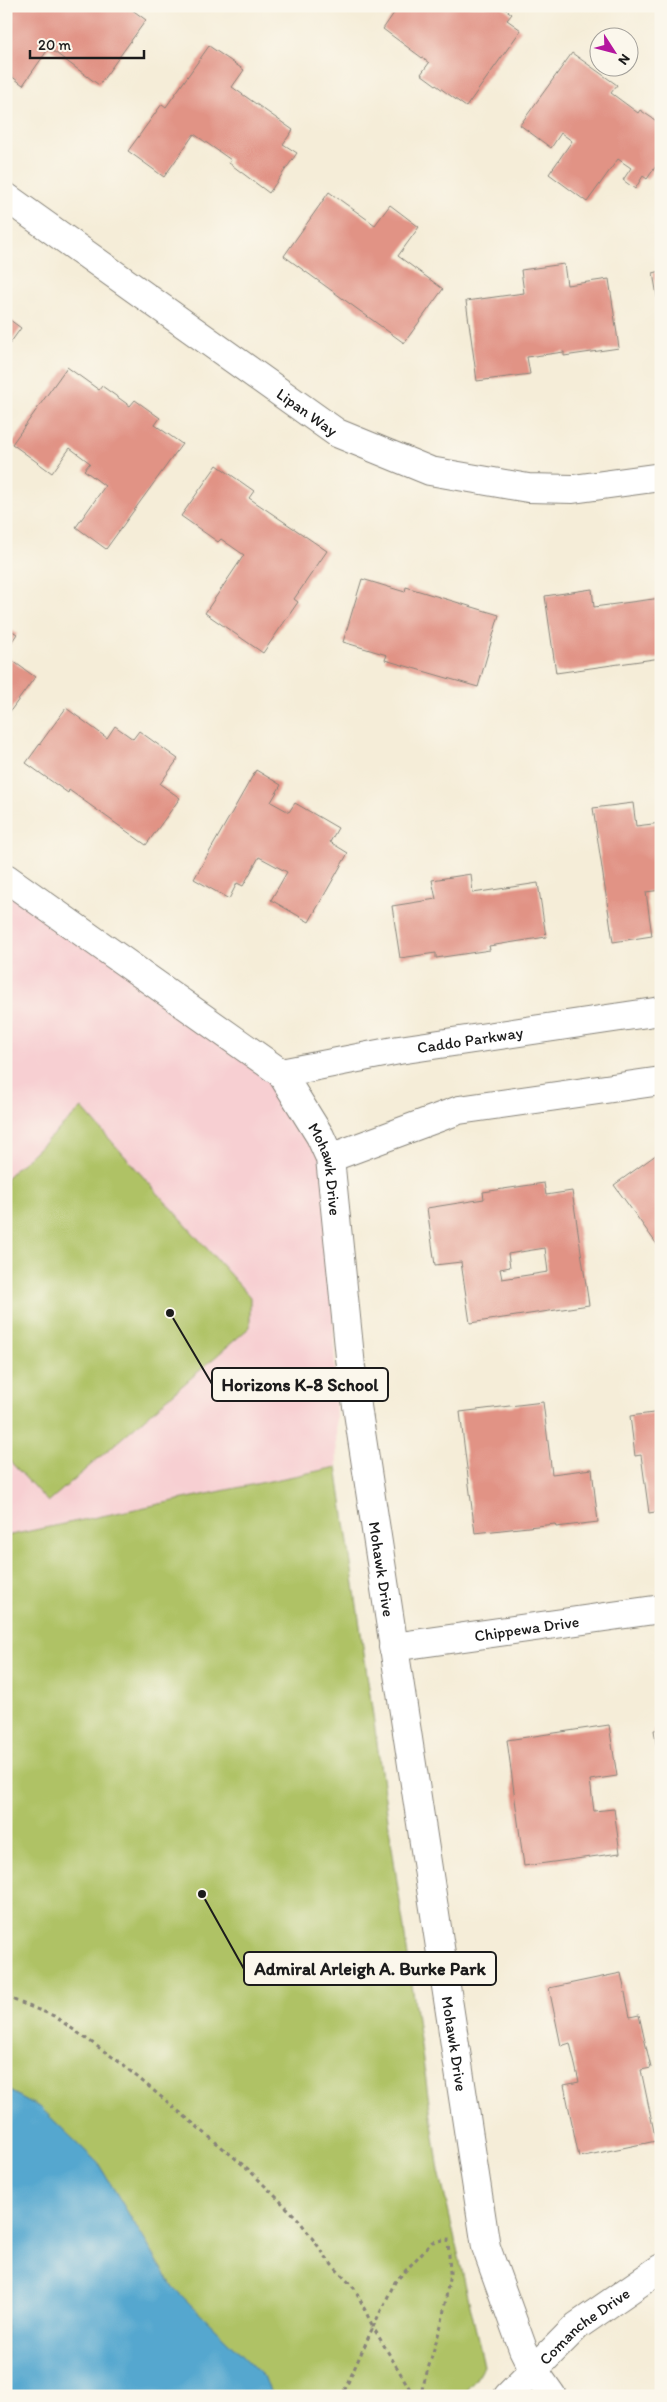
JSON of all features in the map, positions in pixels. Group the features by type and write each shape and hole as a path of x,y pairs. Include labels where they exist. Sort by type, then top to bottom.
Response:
{"street":[{"name":"Lipan Way","path":"6,198 337,433 430,471 528,488 573,489 661,477"},
{"name":"Mohawk Drive","path":"6,878 281,1073 320,1136 330,1158 351,1367 486,2247 532,2369 552,2396"},
{"name":"Caddo Parkway","path":"281,1073 399,1050 661,1011"},
{"path":"330,1158 459,1110 661,1081"},
{"name":"Chippewa Drive","path":"393,1647 661,1609"},
{"name":"Comanche Drive","path":"508,2396 532,2369 577,2326 661,2268"}],"path":[{"path":"6,1997 54,2016 118,2061 188,2116 248,2169 298,2219 332,2265 355,2290 373,2327 414,2396"},
{"path":"342,2396 395,2282 432,2242 448,2239 450,2273 442,2322 420,2396"}],"shaded area":[{"path":"6,877 281,1073 330,1158 337,1467 6,1536"}],"green space":[{"path":"82,1108 250,1297 250,1327 48,1502 6,1457 6,1178"},
{"path":"337,1467 439,2171 484,2365 476,2379 461,2396 6,2396 6,1536"}],"water":[{"path":"6,2089 41,2108 98,2163 173,2287 264,2377 272,2396 6,2396"}],"building":[{"path":"8,6 12,9 14,6 127,6 146,20 99,85 49,48 23,85 6,72 6,9"},
{"path":"385,6 501,6 512,14 507,20 521,30 466,107 421,74 429,63 383,29 394,13"},
{"path":"209,46 244,70 232,87 293,130 283,144 297,153 269,193 229,163 231,160 194,134 164,177 128,151 162,104 166,107"},
{"path":"572,53 590,66 590,78 607,78 617,85 611,93 638,113 640,110 661,124 661,159 647,179 643,176 635,189 623,180 631,168 618,159 587,202 549,174 572,141 561,133 551,148 520,125"},
{"path":"329,192 375,225 390,205 419,227 398,256 443,289 404,343 284,256"},
{"path":"564,264 567,285 609,279 619,348 564,356 564,352 527,357 530,374 477,381 466,301 524,293 521,270"},
{"path":"661,271 661,313 660,313 653,273"},
{"path":"6,317 21,328 6,349"},
{"path":"656,319 661,319 661,342 660,342"},
{"path":"67,367 99,390 102,386 130,406 135,400 160,418 155,425 182,444 106,549 76,527 105,486 84,470 90,463 70,448 52,473 12,444"},
{"path":"217,465 254,491 249,498 327,551 294,599 298,602 263,653 205,613 244,555 221,539 218,542 181,516"},
{"path":"362,579 405,592 406,587 499,615 478,687 385,660 387,655 343,642"},
{"path":"592,589 594,607 661,598 661,658 556,673 545,596"},
{"path":"6,627 17,634 6,650"},
{"path":"6,656 35,677 6,717"},
{"path":"66,708 107,738 115,726 133,739 139,731 178,759 160,784 180,798 146,845 69,790 68,793 26,763"},
{"path":"256,770 281,785 271,802 289,812 295,803 338,828 330,842 348,853 309,922 271,900 287,872 259,857 243,886 237,883 229,899 194,879"},
{"path":"633,803 636,826 661,823 661,890 646,892 652,936 613,942 593,808"},
{"path":"471,874 473,893 538,883 546,937 489,946 490,950 436,958 436,953 400,958 392,906 436,899 432,880"},
{"path":"660,1152 661,1154 661,1250 614,1185"},
{"path":"544,1183 546,1195 572,1191 589,1305 470,1323 461,1262 435,1265 427,1208 484,1199 483,1192","holes":["545,1248 548,1272 502,1279 500,1269 510,1267 508,1254"]},
{"path":"543,1402 552,1474 592,1469 598,1522 556,1527 555,1524 475,1533 460,1412"},
{"path":"661,1412 661,1511 649,1513 641,1455 635,1456 630,1416"},
{"path":"609,1725 617,1776 590,1780 594,1811 614,1809 620,1853 524,1866 507,1740"},
{"path":"661,1729 661,1767 660,1767 654,1730"},
{"path":"621,1973 630,2017 639,2015 651,2068 641,2070 656,2141 579,2157 564,2085 579,2082 570,2043 561,2046 549,1988"}],"place":[{"name":"Horizons K-8 School","path":"170,1313"},
{"name":"Admiral Arleigh A. Burke Park","path":"202,1894"}]}
